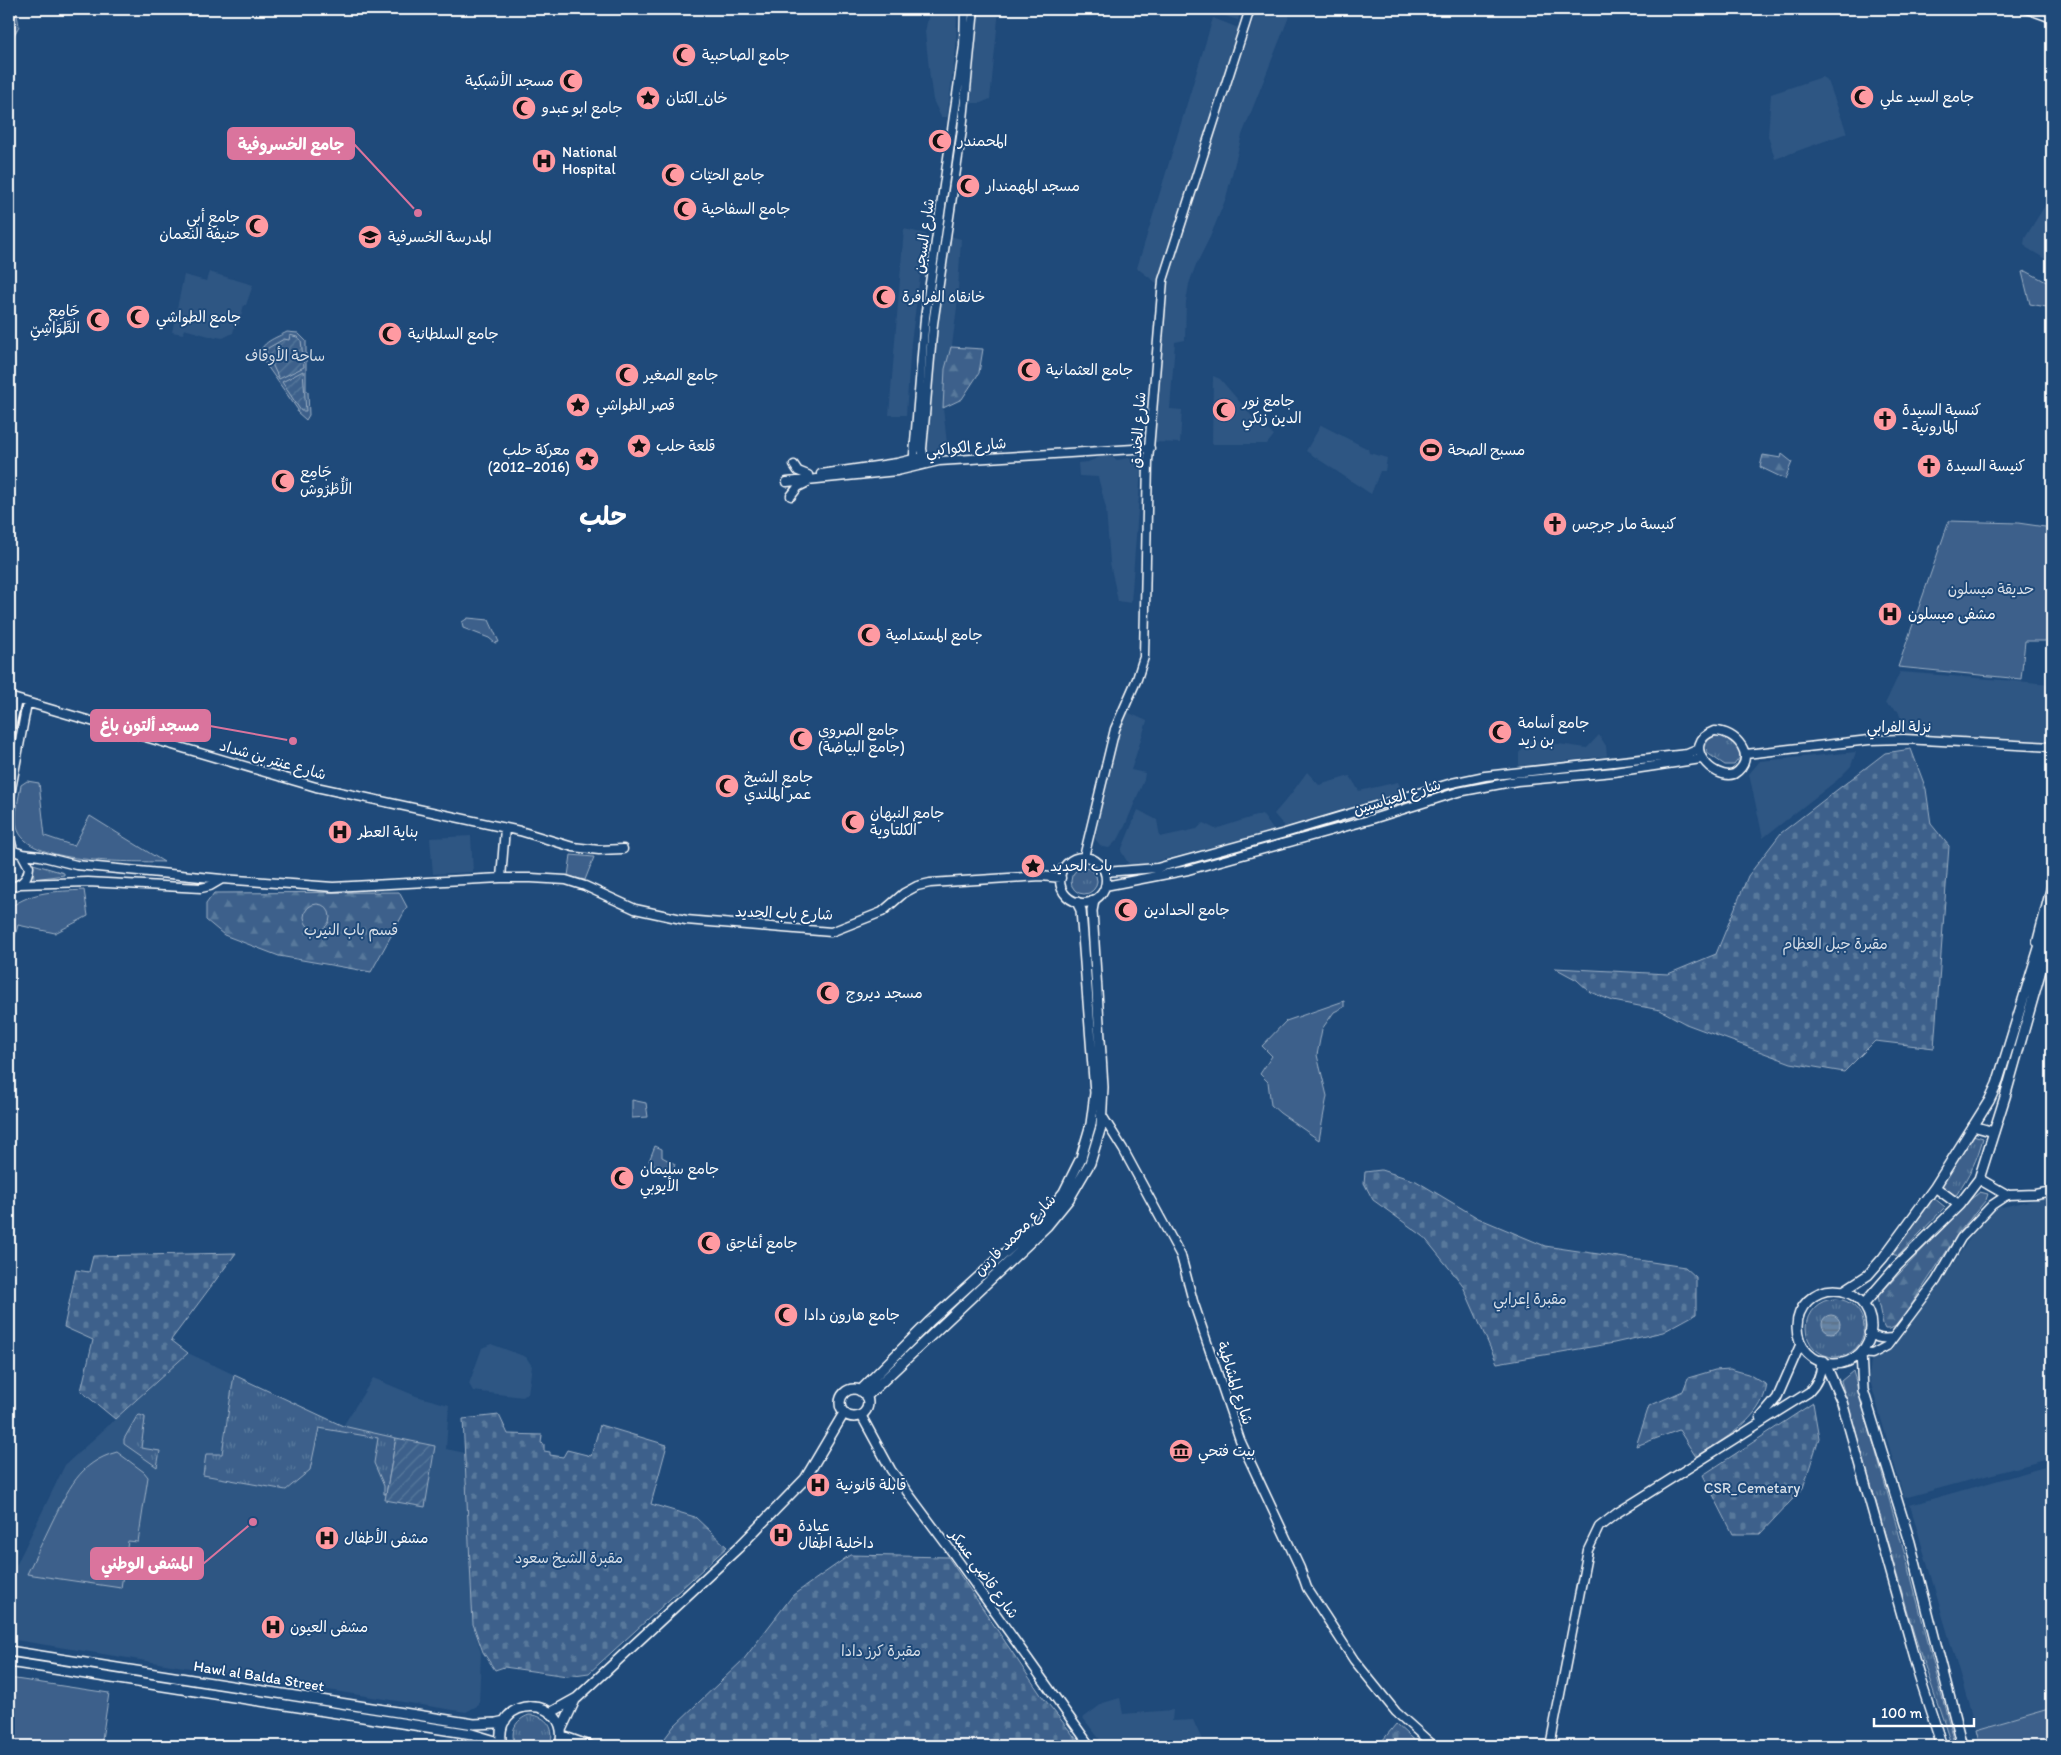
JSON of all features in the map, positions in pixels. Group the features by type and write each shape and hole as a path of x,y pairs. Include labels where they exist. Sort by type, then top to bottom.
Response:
{"main road":[{"name":"شارع السجن","path":"914,463 925,318 961,65 966,9"},
{"name":"شارع السجن","path":"924,460 933,324 962,130 974,9"},
{"name":"شارع الخندق","path":"1084,857 1115,729 1137,679 1144,657 1150,448 1163,280 1250,9"},
{"path":"2027,9 2052,18"},
{"name":"شارع الكواكبي","path":"787,480 914,463 924,460 1150,448"},
{"path":"791,496 798,486 810,478 798,471 794,465"},
{"path":"9,737 13,699"},
{"name":"شارع عنتر بن شداد","path":"13,699 316,788 505,828 573,847 599,850 623,849"},
{"path":"9,800 27,703"},
{"path":"1719,731 1727,734 1743,746 1746,754 1744,765 1738,772 1730,776 1701,759 1699,749 1704,737 1709,733 1719,731"},
{"name":"نزلة الفرابي","path":"1746,754 1869,740 1960,741 2052,747"},
{"name":"شارع العباسيين","path":"1105,872 1157,868 1285,833 1452,783 1485,776 1687,754 1699,749"},
{"name":"شارع العباسيين","path":"1105,886 1188,870 1369,820 1458,792 1516,782 1607,773 1701,759"},
{"path":"501,878 505,828"},
{"path":"9,835 11,850"},
{"name":"شارع باب الحديد","path":"11,850 76,865 222,879 341,887 501,878 566,880 585,886 635,909 686,920 831,932 882,912 904,893 917,886 930,883 1032,876 1061,878"},
{"path":"20,884 28,872 28,862 22,854"},
{"path":"1084,857 1096,861 1105,872 1105,886 1099,896 1089,902 1077,902 1066,895 1061,884 1061,878 1066,865 1071,861 1084,857"},
{"path":"9,887 20,884 88,882 201,888 215,885 222,879"},
{"path":"2038,966 2040,928 2052,884"},
{"name":"شارع محمد فارس","path":"863,1394 1047,1226 1069,1200 1090,1163 1101,1127 1100,1112 1103,1087 1092,911 1094,900"},
{"name":"شارع محمد فارس","path":"863,1394 929,1322 1040,1220 1064,1192 1081,1158 1091,1124 1095,1093 1081,910 1077,902"},
{"path":"1864,1304 1898,1266 1959,1205 1979,1179 2021,1042 2052,906"},
{"path":"1844,1290 1868,1275 1935,1187 1994,1092 2011,1039 2052,931"},
{"path":"2038,966 2052,944"},
{"path":"2011,1039 2021,1042"},
{"path":"1994,1092 2005,1097"},
{"name":"شارع المشاطية","path":"1100,1112 1123,1149 1181,1256 1193,1301 1240,1440 1300,1568 1307,1588 1354,1660 1396,1712 1434,1746"},
{"path":"1973,1126 1994,1132"},
{"path":"1979,1179 2007,1195"},
{"path":"1935,1187 1959,1205"},
{"path":"1961,1746 1910,1542 1863,1390 1861,1353 1869,1333 1870,1321 1864,1304 1855,1295 1844,1290 1828,1291 1819,1294 1804,1306 1797,1323 1797,1332 1801,1343 1809,1354 1823,1360 1833,1364 1848,1361 1861,1353 1872,1354 1887,1346 1936,1281 1960,1238 1992,1205 2007,1195 2036,1194 2052,1191"},
{"path":"1869,1333 1874,1337 1882,1339 1893,1338"},
{"path":"1754,1426 1777,1398 1801,1343"},
{"path":"1550,1746 1588,1550 1599,1527 1617,1513 1694,1466 1812,1388 1820,1375 1823,1360"},
{"path":"1823,1360 1842,1402 1920,1679 1942,1746"},
{"path":"834,1432 858,1416 868,1406 863,1394 851,1390 843,1395 840,1404 844,1413"},
{"path":"844,1413 858,1416"},
{"path":"550,1712 577,1698 738,1548 805,1479 844,1413"},
{"name":"شارع قاضي عسكر","path":"858,1416 891,1470 952,1552 1090,1746"},
{"name":"Hawl al Balda Street","path":"9,1651 474,1724 505,1721"},
{"name":"Hawl al Balda Street","path":"9,1662 472,1734 492,1740 501,1746"},
{"path":"561,1733 577,1698"},
{"path":"501,1746 501,1729 505,1721 512,1713 521,1708 536,1706 550,1712 559,1723 561,1733 560,1746"},
{"path":"561,1733 590,1746"}],"shaded area":[{"path":"930,9 957,9 956,48 947,117 941,117 933,100 925,32"},
{"path":"975,9 999,9 990,99 981,103 966,103"},
{"path":"1202,9 1241,9 1238,20"},
{"path":"1257,9 1292,9 1242,135 1226,198 1189,284 1186,302 1185,340 1175,342 1170,409 1182,410 1180,443 1153,442 1167,287 1187,218"},
{"path":"1213,18 1241,29 1159,285 1137,268"},
{"path":"1822,77 1828,81 1847,133 1775,159 1768,136 1771,94"},
{"path":"2052,194 2052,263 2027,248 2024,244 2025,238"},
{"path":"904,229 926,234 911,342 906,415 889,415"},
{"path":"946,235 961,239 957,307 952,346 945,369 943,408 948,452 932,453 925,448 932,342"},
{"path":"209,272 253,285 246,305 244,305 238,326 235,325 233,333 223,338 216,338 184,329 183,334 172,332 184,275 206,281"},
{"path":"1213,376 1220,379 1256,421 1274,435 1267,444 1212,444"},
{"path":"1321,425 1368,449 1369,453 1387,458 1385,471 1380,471 1371,494 1306,451"},
{"path":"1107,454 1117,460 1140,456 1141,469 1131,603 1118,601 1110,563 1106,508 1098,477 1079,476 1078,463 1088,462"},
{"path":"1900,672 2052,684 2052,744 1903,734 1904,727 1898,711 1885,704"},
{"path":"1127,712 1147,721 1131,770 1145,773 1144,780 1119,838 1109,848 1102,847 1095,839 1113,754 1123,718"},
{"path":"1599,735 1606,746 1607,756 1519,766 1519,753 1529,740 1587,748"},
{"path":"1856,752 1851,766 1836,781 1763,838 1749,774 1760,761"},
{"path":"1307,772 1319,785 1350,776 1359,791 1398,782 1402,791 1285,827 1274,814"},
{"path":"1138,810 1157,820 1160,837 1197,829 1203,823 1215,829 1262,814 1274,831 1137,865 1128,863 1121,851"},
{"path":"471,836 473,872 433,874 430,838"},
{"path":"2052,1196 2052,1458 1904,1498 1869,1377 1872,1354 1902,1334 1935,1292 1988,1210"},
{"path":"1831,1315 1837,1318 1840,1324 1837,1330 1831,1333 1825,1330 1822,1324 1825,1318"},
{"path":"491,1344 526,1357 532,1366 528,1393 523,1397 473,1391 469,1384 482,1348"},
{"path":"188,1353 343,1426 373,1378 416,1396 449,1405 446,1449 465,1453 473,1624 481,1653 479,1705 466,1712 9,1639 9,1580 65,1465"},
{"path":"2052,1465 2052,1708 1976,1730 1910,1505"},
{"path":"1120,1698 1123,1714 1173,1710 1172,1721 1193,1720 1202,1740 1187,1746 1105,1746 1083,1718 1103,1703"}],"green space":[{"path":"9,9 16,9 19,26 11,41 10,53 9,53"},
{"path":"2026,271 2052,285 2052,308 2030,304 2022,272"},
{"name":"ساحة الأوقاف","path":"287,332 298,333 306,341 306,391 308,392 309,415 306,420 297,412 298,410 260,356 266,344"},
{"path":"290,335 301,340 304,367 279,379 266,351 284,339 289,340"},
{"path":"951,347 983,349 979,373 962,399 943,408 945,369"},
{"path":"303,371 306,411 301,411 282,382"},
{"path":"1782,454 1792,462 1785,479 1760,467 1763,455 1781,458"},
{"name":"حديقة ميسلون","path":"1949,521 2018,523 2052,528 2052,641 2025,641 2021,679 1898,667"},
{"path":"468,618 489,620 499,642 495,643 489,638 463,628 462,622"},
{"path":"1719,733 1739,748 1740,757 1734,765 1725,765 1707,753 1706,744 1710,737"},
{"name":"مقبرة جبل العظام","path":"1911,749 1926,789 1931,824 1949,846 1934,1048 1875,1041 1844,1072 1791,1063 1686,1024 1660,1010 1613,1001 1590,992 1577,980 1555,968 1668,974 1716,954 1748,876 1781,833 1885,753"},
{"path":"27,781 39,783 45,836 74,846 90,816 164,862 82,859 39,849 25,840 16,822 21,785"},
{"path":"571,855 594,857 585,880 568,876"},
{"path":"33,864 64,873 64,875 34,879"},
{"path":"1084,868 1093,872 1097,881 1093,890 1084,894 1075,890 1071,881 1075,872"},
{"path":"84,890 88,916 55,933 18,925 9,955 9,908 18,902 36,895"},
{"name":"قسم باب النيرب","path":"399,892 407,907 371,972 279,956 224,935 206,920 206,904 214,893"},
{"path":"317,904 326,908 330,917 326,926 317,930 308,926 304,917 308,908"},
{"path":"1344,1001 1344,1007 1334,1012 1322,1029 1317,1055 1327,1096 1319,1140 1271,1105 1268,1082 1260,1074 1272,1056 1262,1046 1286,1021"},
{"path":"632,1100 646,1103 648,1117 632,1118"},
{"path":"1973,1135 1983,1138 1981,1146 1969,1173 1957,1194 1953,1196 1941,1186"},
{"path":"655,1146 662,1149 662,1157 675,1164 671,1174 649,1161"},
{"name":"مقبرة إعرابي","path":"1381,1170 1416,1181 1478,1218 1545,1246 1685,1267 1696,1277 1696,1314 1663,1332 1614,1343 1497,1363 1462,1284 1423,1236 1373,1200 1364,1183 1365,1172"},
{"path":"1980,1192 1988,1194 1986,1200 1960,1231 1898,1325 1885,1329 1877,1297 1971,1199"},
{"path":"1934,1198 1945,1207 1898,1256 1892,1254"},
{"path":"236,1253 171,1340 188,1353 115,1419 81,1391 93,1340 64,1327 76,1270 89,1272 93,1256"},
{"path":"1835,1299 1851,1304 1859,1312 1864,1328 1859,1344 1851,1352 1835,1357 1819,1352 1811,1344 1806,1328 1811,1312 1819,1304"},
{"name":"CSR_Cemetary","path":"1730,1369 1748,1374 1767,1385 1757,1409 1739,1428 1696,1457 1679,1430 1636,1446 1649,1406 1683,1391 1688,1378 1715,1370"},
{"path":"1853,1371 1910,1573 1955,1746 1952,1746 1914,1634 1841,1381"},
{"path":"234,1375 343,1426 396,1438 386,1494 384,1494 384,1486 374,1463 378,1438 319,1428 310,1470 286,1490 203,1475 206,1454 222,1454"},
{"name":"CSR_Cemetary","path":"1813,1403 1819,1438 1803,1488 1760,1534 1733,1534 1703,1475"},
{"name":"مقبرة الشيخ سعود","path":"499,1415 508,1434 542,1435 541,1443 544,1444 544,1451 550,1452 550,1455 563,1457 567,1450 591,1456 600,1425 667,1445 651,1504 695,1517 727,1547 589,1673 567,1676 504,1667 495,1670 483,1652 473,1624 463,1419"},
{"path":"137,1416 145,1417 141,1448 160,1451 157,1467 124,1444 124,1439"},
{"path":"396,1438 435,1446 425,1507 385,1500"},
{"path":"117,1452 148,1477 138,1542 128,1541 121,1588 27,1574 76,1479 93,1463"},
{"name":"مقبرة كرز دادا","path":"850,1555 948,1557 1041,1695 1082,1746 659,1746 674,1726 744,1659 793,1595"},
{"path":"9,1678 109,1693 101,1746 9,1746"},
{"path":"2052,1708 2052,1746 1980,1746 1976,1730"},
{"path":"529,1715 541,1718 549,1724 552,1734 549,1746 515,1745 513,1735 515,1727 520,1720"},
{"path":"1396,1724 1420,1746 1378,1746"}],"place":[{"name":"جامع الصاحبية","path":"684,55"},
{"name":"مسجد الأشبكية","path":"571,81"},
{"name":"جامع السيد علي","path":"1862,97"},
{"name":"خان_الكتان","path":"648,98"},
{"name":"جامع ابو عبدو","path":"524,108"},
{"name":"المحمندر","path":"940,141"},
{"name":"National Hospital","path":"544,161"},
{"name":"جامع الحيّات","path":"673,175"},
{"name":"مسجد المهمندار","path":"968,186"},
{"name":"جامع السفاحية","path":"685,209"},
{"name":"جامع الخسروفية","path":"418,213"},
{"name":"جامع أبي حنيفة النعمان","path":"257,226"},
{"name":"المدرسة الخسرفية","path":"370,237"},
{"name":"خانقاه الفرافرة","path":"884,297"},
{"name":"جامع الطواشي","path":"138,317"},
{"name":"جَامِع الطَّوَاشِيّ","path":"98,320"},
{"name":"جامع السلطانية","path":"390,334"},
{"name":"جامع العثمانية","path":"1029,370"},
{"name":"جامع الصغير","path":"627,375"},
{"name":"قصر الطواشي","path":"578,405"},
{"name":"جامع نور الدين زنكي","path":"1224,410"},
{"name":"كنسية السيدة - المارونية","path":"1885,419"},
{"name":"قلعة حلب","path":"639,446"},
{"name":"مسبح الصحة","path":"1431,450"},
{"name":"معركة حلب (2012–2016)","path":"587,459"},
{"name":"كنيسة السيدة","path":"1929,466"},
{"name":"جَامِع الْأُطْرُوش","path":"283,481"},
{"name":"كنيسة مار جرجس","path":"1555,524"},
{"name":"مشفى ميسلون","path":"1890,614"},
{"name":"جامع المستدامية","path":"869,635"},
{"name":"جامع أسامة بن زيد","path":"1500,732"},
{"name":"جامع الصروي (جامع البياضة)","path":"801,739"},
{"name":"مسجد ألتون باغ","path":"293,741"},
{"name":"جامع الشيخ عمر الملندي","path":"727,786"},
{"name":"جامع النبهان الكلتاوية","path":"853,822"},
{"name":"بناية العطر","path":"340,832"},
{"name":"باب الحديد","path":"1033,866"},
{"name":"جامع الحدادين","path":"1126,910"},
{"name":"مسجد ديروج","path":"828,993"},
{"name":"جامع سليمان الأيوبي","path":"622,1178"},
{"name":"جامع أغاجق","path":"709,1243"},
{"name":"جامع هارون دادا","path":"786,1315"},
{"name":"بيت فتحي","path":"1181,1451"},
{"name":"قابلة قانونية","path":"818,1485"},
{"name":"المشفى الوطني","path":"253,1522"},
{"name":"عيادة داخلية اطفال","path":"781,1535"},
{"name":"مشفى الأطفال","path":"327,1538"},
{"name":"مشفى العيون","path":"273,1627"}],"district":[{"name":"حلب","path":"603,516"}]}
